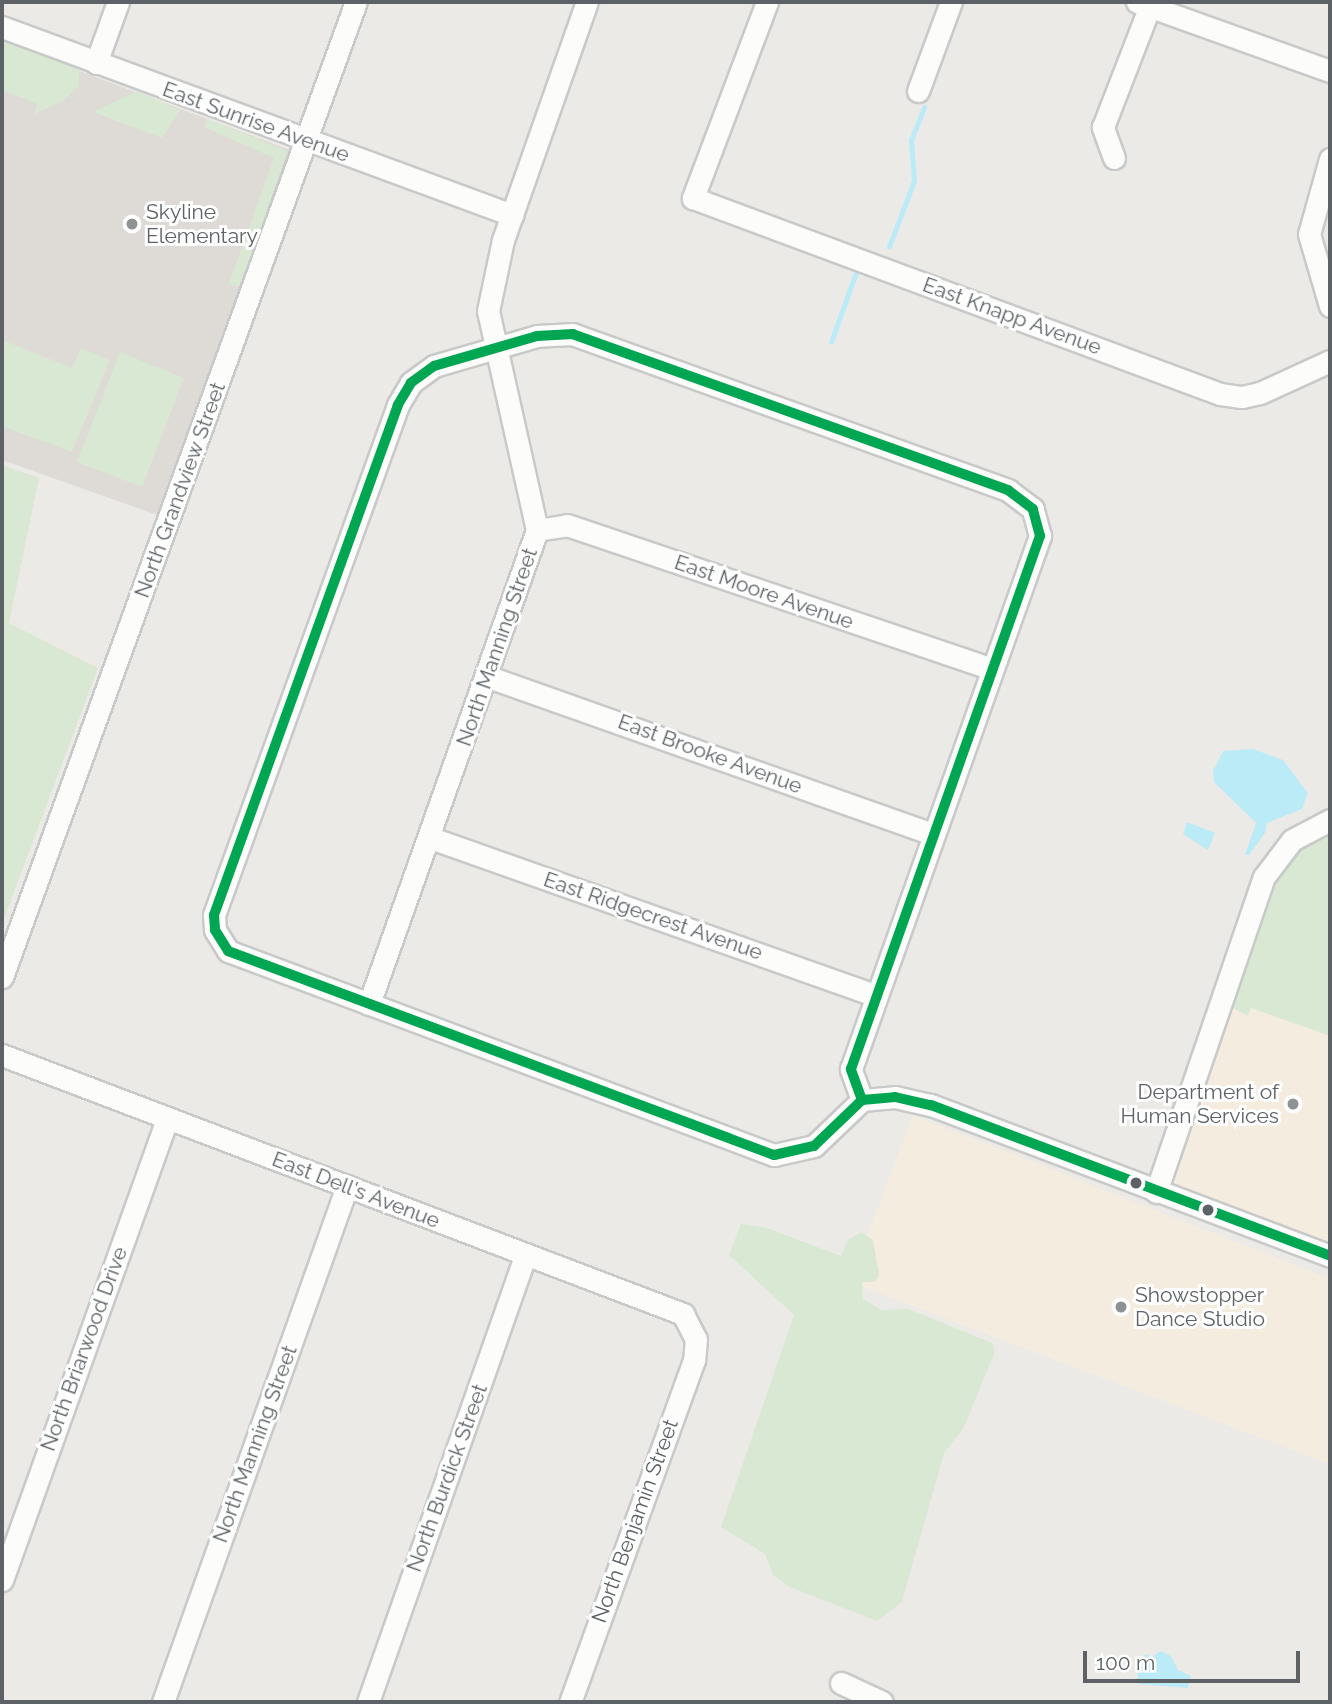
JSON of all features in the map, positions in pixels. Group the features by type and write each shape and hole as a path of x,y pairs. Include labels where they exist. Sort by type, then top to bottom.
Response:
{"street":[{"path":"96,63 118,2"},
{"name":"North Grandview Street","path":"3,967 356,2"},
{"name":"North Manning Street","path":"369,1004 431,838 537,530 488,311 493,273 587,2"},
{"name":"East Knapp Avenue","path":"767,2 693,198 1220,394 1242,397 1260,393 1330,361"},
{"path":"918,91 951,2"},
{"path":"1114,158 1103,127 1143,4 1330,71"},
{"name":"East Sunrise Avenue","path":"2,27 305,141 512,215"},
{"path":"1330,159 1309,234 1330,306"},
{"path":"862,1100 850,1069 990,668 1040,536 1032,509 1008,490 573,334 537,336 498,350 433,366 411,383 398,405 214,915 219,938 228,951 774,1155 814,1146 862,1100 895,1097 931,1105 1330,1256"},
{"name":"East Moore Avenue","path":"537,530 567,525 990,668"},
{"name":"East Brooke Avenue","path":"486,676 933,834"},
{"path":"1156,1192 1264,877 1292,840 1330,820"},
{"name":"East Ridgecrest Avenue","path":"431,838 875,995"},
{"name":"East Dell's Avenue","path":"2,1055 675,1308 689,1322 696,1339"},
{"name":"North Briarwood Drive","path":"2,1580 167,1118"},
{"name":"North Manning Street","path":"163,1702 347,1186"},
{"name":"North Burdick Street","path":"368,1702 526,1254"},
{"name":"North Benjamin Street","path":"570,1702 694,1360 696,1339"},
{"path":"841,1683 883,1702"}],"shaded area":[{"name":"Skyline Elementary","path":"2,42 290,150 160,516 2,460"},
{"path":"1330,830 1330,1249 1170,1184 1273,875 1306,842"},
{"path":"913,1115 1330,1279 1330,1464 850,1282"}],"green space":[{"path":"2,37 79,66 79,86 63,101 34,114 37,104 2,90"},
{"path":"137,91 180,110 162,138 93,112"},
{"path":"208,119 287,151 242,284 235,287 229,283 274,158 204,127"},
{"path":"2,340 72,368 81,348 110,360 72,452 2,426"},
{"path":"120,352 184,378 142,487 77,462"},
{"path":"2,465 39,478 9,623 98,668 2,924"},
{"path":"1330,832 1330,1036 1251,1008 1248,1016 1231,1007 1274,888 1294,854"},
{"path":"741,1224 767,1228 841,1256 848,1240 861,1232 873,1240 879,1275 875,1282 862,1282 863,1299 881,1310 908,1309 992,1343 995,1352 963,1429 944,1453 902,1602 877,1621 790,1587 773,1575 765,1554 721,1527 794,1315 729,1255"}],"water":[{"path":"1253,749 1283,760 1308,793 1302,809 1267,823 1265,833 1249,855 1245,855 1256,823 1214,782 1213,771 1223,751"},
{"path":"1187,822 1215,833 1208,850 1183,834"},
{"path":"1161,1651 1171,1656 1178,1670 1191,1676 1188,1688 1138,1684 1137,1661 1146,1654 1152,1657"}],"waterway":[{"path":"889,247 914,181 911,140 924,107"},
{"path":"831,342 858,267"}],"transit line":[{"path":"862,1100 851,1069 1040,536 1033,509 1008,490 573,334 537,336 434,366 411,383 398,405 214,915 215,930 228,951 774,1155 814,1146 862,1100 895,1097 931,1105 1330,1256"}],"place":[{"name":"Skyline Elementary","path":"132,224"},
{"name":"Department of Human Services","path":"1293,1104"},
{"name":"Showstopper Dance Studio","path":"1121,1307"}]}
